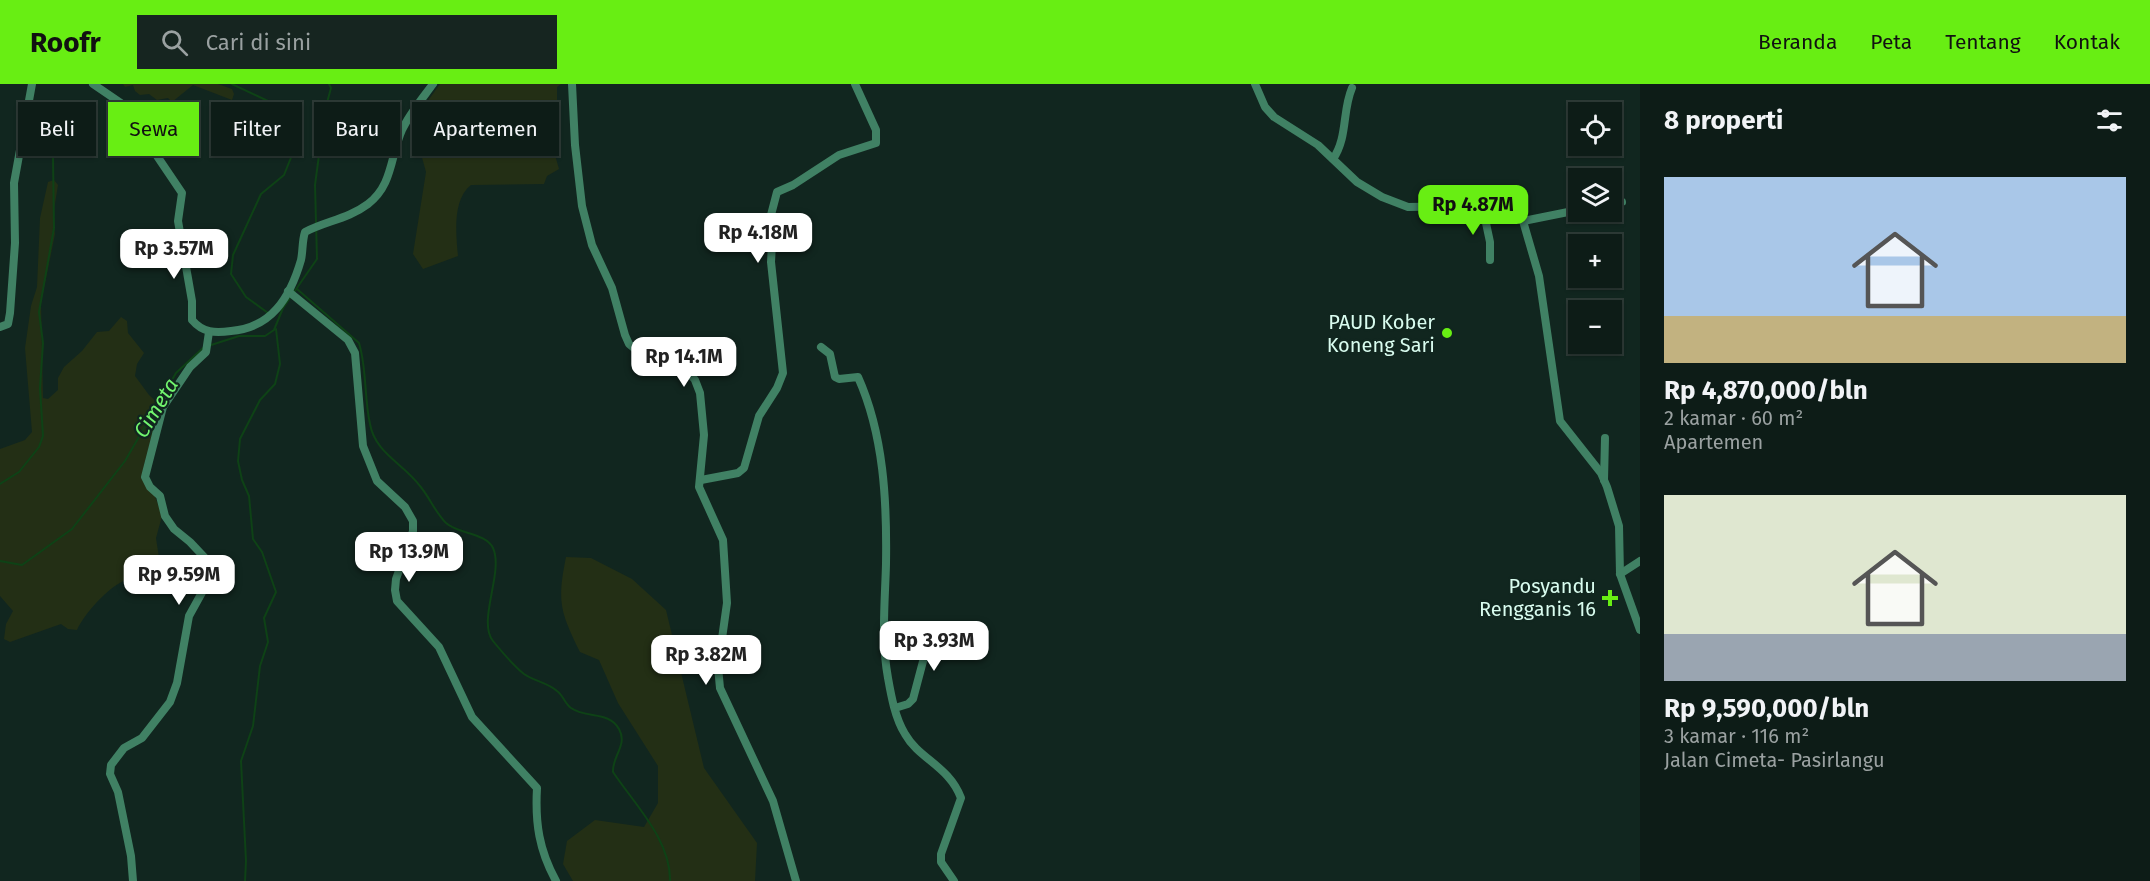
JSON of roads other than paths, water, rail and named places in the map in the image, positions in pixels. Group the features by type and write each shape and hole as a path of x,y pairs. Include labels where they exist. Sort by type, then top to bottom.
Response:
{"street":[{"path":"0,327 6,326 9,320 15,243 14,183 32,84"},
{"path":"93,84 134,112 155,153 178,184 182,193 179,230 192,301 192,320 203,330 209,332 250,329 266,321 291,294 302,257 304,234 354,213 382,191 389,175 400,133 415,107 433,84"},
{"path":"572,84 578,182 592,245 612,288 619,319 629,344 646,356 684,366 695,380 700,393 704,424 700,492 723,540 727,603 726,628 718,667 720,688 773,801 796,881"},
{"path":"700,480 738,473 744,468 759,416 777,388 783,373 771,262 772,244 766,234 775,197 783,188 793,185 839,155 876,143 876,130 855,84"},
{"path":"1255,84 1265,107 1274,117 1318,145 1358,183 1404,206 1435,208 1468,206 1513,216 1523,221 1568,212"},
{"path":"1333,159 1341,148 1347,102 1352,88"},
{"path":"1483,209 1490,242 1490,260"},
{"path":"1523,221 1539,276 1560,421 1584,449 1604,480 1618,526 1620,574 1640,630"},
{"path":"291,294 348,340 355,354 363,446 377,480 405,507 413,521 413,531 396,579 394,590 397,601 439,647 472,717 537,788 535,820 543,858 556,881"},
{"path":"133,881 131,856 118,792 110,774 111,765 124,748 142,738 170,702 177,683 189,616 210,578 211,570 202,554 174,529 165,516 160,496 147,483 146,470 163,407 207,346 209,332"},
{"path":"821,347 830,354 835,377 839,380 858,377 870,412 883,467 886,563 884,640 887,677 905,735 951,779 961,798 941,854 941,862 954,881"},
{"path":"1604,480 1606,476 1605,438"},
{"path":"1620,574 1640,561"},
{"path":"895,708 908,704 913,699 926,650 933,634 964,645 975,643"}],"waterway":[{"path":"232,84 270,102 294,133 292,155 284,175 261,194 233,255 231,274 246,297 268,313"},
{"name":"Cimeta","path":"208,346 239,336 265,336 274,330 283,308 317,259 315,185 325,110 331,88 329,84"},
{"path":"0,484 19,472 39,447 43,436 40,388 43,343 39,312 54,228 53,158"},
{"path":"297,289 359,343 370,424 373,434 384,451 413,478 446,523 484,539 493,548 496,558 488,621 493,641 520,671 553,688 571,708 604,717 615,723 619,729 622,740 613,772 658,837 665,851 670,881"},
{"path":"245,881 241,761 253,726 260,666 268,642 264,618 276,592 262,552 253,539 249,496 242,480 238,461 240,439 260,400 275,384 280,364 276,329"},
{"name":"Cimeta","path":"0,561 22,565 72,529 125,461 176,373 203,348"}],"place":[{"name":"PAUD Kober Koneng Sari","path":"1447,333"},
{"name":"Posyandu Rengganis 16","path":"1610,598"}]}
